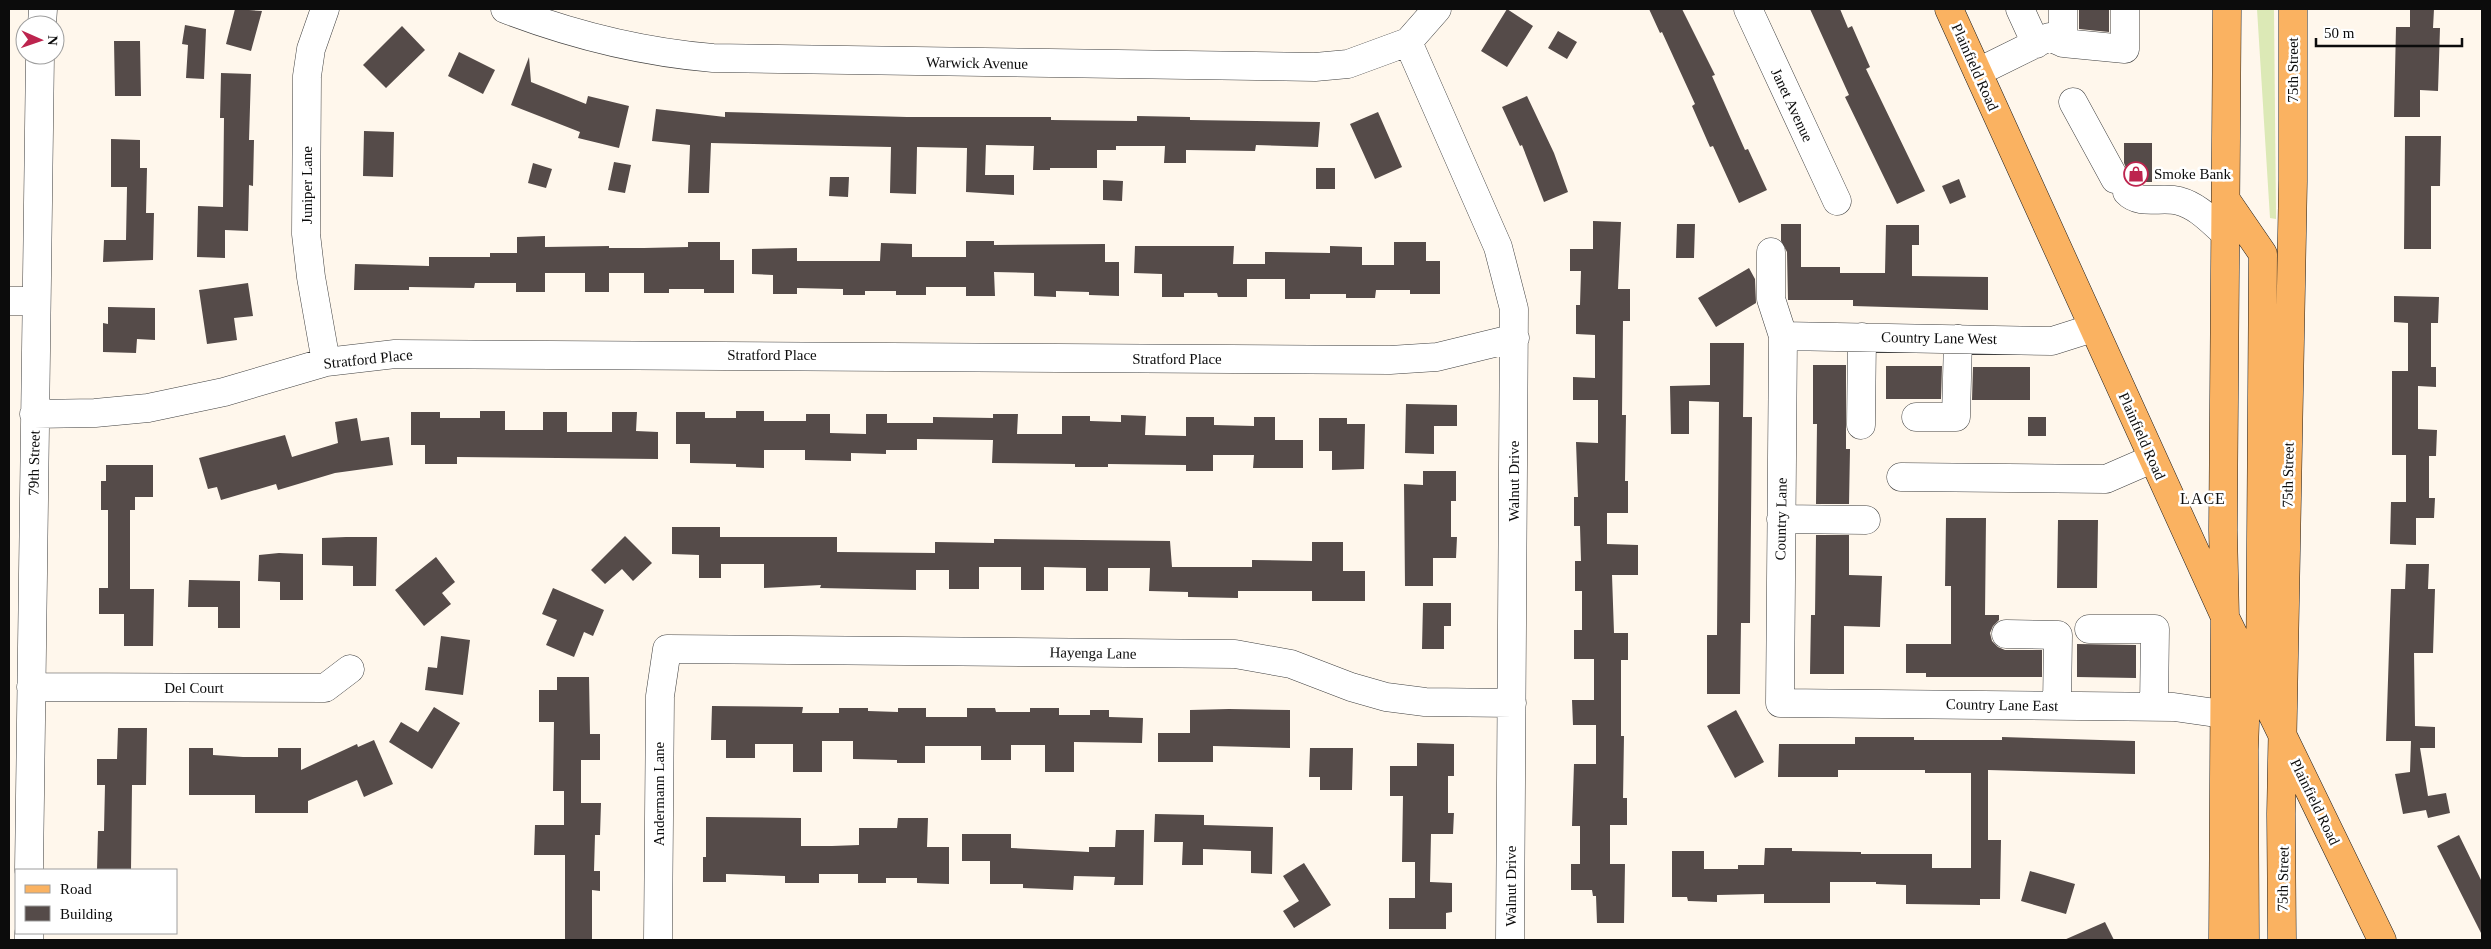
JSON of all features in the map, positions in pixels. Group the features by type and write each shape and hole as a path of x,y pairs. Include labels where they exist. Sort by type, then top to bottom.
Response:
{"main road":[{"name":"Plainfield Road","path":"1949,9 2225,617 2382,940"},
{"path":"2223,940 2225,617 2223,530 2227,9"},
{"name":"75th Street","path":"2282,940 2294,181 2293,9"},
{"path":"2226,200 2263,254 2260,689"},
{"path":"2245,940 2244,750 2247,662"}],"street":[{"name":"Juniper Lane","path":"325,9 311,50 307,76 306,234 310,277 326,362"},
{"name":"Warwick Avenue","path":"505,9 566,31 616,44 680,55 749,60 1315,68 1348,64 1408,42 1437,9"},
{"name":"Janet Avenue","path":"1748,9 1837,201"},
{"path":"2020,9 2036,44"},
{"path":"2063,43 2064,9"},
{"path":"1978,72 2050,37 2063,43 2125,49 2125,9"},
{"name":"Walnut Drive","path":"1408,42 1498,247 1514,309 1510,940"},
{"name":"79th Street","path":"29,869 40,65"},
{"path":"2073,102 2121,185 2139,200 2177,200 2198,209 2226,234"},
{"path":"1771,252 1771,299 1784,336"},
{"path":"9,301 36,301"},
{"name":"Country Lane West","path":"1784,336 2052,341 2093,328"},
{"name":"Country Lane","path":"1780,703 1784,336"},
{"path":"1861,425 1862,337"},
{"name":"Stratford Place","path":"34,414 95,413 182,402 326,362 395,354 1390,360 1438,357 1515,338"},
{"path":"1916,417 1956,417 1958,339"},
{"path":"1901,477 2106,479 2152,458"},
{"path":"1781,519 1866,520"},
{"path":"2089,629 2155,629 2154,706"},
{"path":"2006,634 2058,635 2057,705"},
{"name":"Hayenga Lane","path":"667,649 1235,654 1292,664 1351,687 1386,697 1425,702 1512,703"},
{"name":"Andermann Lane","path":"658,940 660,696 667,649"},
{"name":"Del Court","path":"31,687 325,688 350,668"},
{"name":"Country Lane East","path":"1780,703 2154,706 2182,707 2224,714"}],"green space":[{"path":"2257,9 2274,9 2276,219 2270,218"}],"building":[{"path":"235,9 262,11 251,51 226,44"},
{"path":"1507,9 1533,26 1507,67 1481,51"},
{"path":"1649,9 1682,9 1715,75 1712,76 1745,150 1748,149 1767,190 1739,203 1713,146 1710,147 1692,106 1695,104 1662,32 1660,33"},
{"path":"1810,9 1840,9 1848,28 1852,26 1870,67 1866,69 1925,191 1897,204 1845,97 1849,95"},
{"path":"2109,9 2109,32 2079,29 2079,10"},
{"path":"2410,9 2434,9 2433,28 2440,28 2438,91 2420,90 2420,117 2394,117 2396,27 2410,27"},
{"path":"185,25 206,29 204,79 186,78 188,45 182,44"},
{"path":"402,26 425,50 386,88 363,65"},
{"path":"1558,31 1577,42 1567,59 1548,48"},
{"path":"114,41 140,41 141,96 115,96"},
{"path":"459,52 495,70 483,94 448,76"},
{"path":"529,57 531,82 586,104 588,96 629,106 619,148 578,138 580,132 511,105"},
{"path":"221,73 251,74 249,140 254,140 253,186 249,185 248,231 225,230 225,258 197,257 198,206 223,207 224,118 220,118"},
{"path":"1527,96 1554,153 1568,192 1544,202 1522,145 1520,146 1502,107"},
{"path":"656,109 725,117 725,112 907,117 1051,117 1051,120 1137,121 1137,116 1190,117 1190,120 1320,122 1318,147 1256,145 1255,151 1186,150 1186,163 1164,163 1165,146 1116,146 1116,150 1097,150 1097,168 1033,170 1034,146 986,145 985,175 1014,175 1014,195 966,192 967,148 917,147 916,194 890,193 891,147 711,143 709,193 688,193 690,145 652,141"},
{"path":"1378,112 1402,167 1375,179 1350,124"},
{"path":"364,131 394,132 393,177 363,176"},
{"path":"2405,136 2441,136 2440,186 2431,186 2431,249 2404,249"},
{"path":"111,139 140,140 140,168 147,168 146,213 154,213 153,260 103,262 104,240 126,240 127,187 111,187"},
{"name":"Smoke Bank","path":"2124,143 2152,143 2152,182 2139,182 2130,177 2124,163"},
{"path":"614,162 631,165 625,193 608,190"},
{"path":"533,163 552,169 546,188 528,183"},
{"path":"1316,168 1335,168 1335,189 1316,189"},
{"path":"830,177 849,177 848,197 829,196"},
{"path":"1959,179 1966,197 1950,204 1942,186"},
{"path":"1103,180 1123,181 1122,201 1103,200"},
{"path":"1593,221 1621,222 1618,289 1630,289 1630,321 1623,321 1622,415 1626,415 1625,481 1628,481 1628,513 1607,513 1607,544 1638,545 1638,575 1612,575 1614,633 1628,633 1628,660 1621,660 1621,736 1624,736 1623,798 1627,798 1627,825 1610,825 1610,864 1625,864 1624,923 1597,923 1596,896 1593,896 1592,890 1571,890 1571,864 1580,864 1580,826 1572,826 1574,764 1596,764 1596,725 1573,725 1572,700 1594,700 1594,659 1574,659 1574,630 1582,630 1582,591 1575,591 1575,561 1581,561 1580,526 1574,526 1574,497 1578,497 1576,442 1598,443 1598,400 1573,400 1573,377 1595,378 1595,335 1576,334 1576,305 1580,305 1581,271 1570,271 1570,249 1593,249"},
{"path":"1677,224 1695,224 1694,258 1676,258"},
{"path":"1781,224 1801,224 1801,267 1840,267 1840,273 1885,273 1886,225 1919,225 1919,245 1912,245 1912,276 1988,277 1988,310 1853,306 1853,300 1788,300 1787,252 1781,241"},
{"path":"545,236 545,247 688,247 688,242 720,242 720,260 734,260 734,293 704,293 704,289 669,289 669,293 644,293 644,273 609,273 609,292 585,292 585,273 545,273 545,292 516,292 516,283 475,283 474,288 409,287 409,290 354,290 355,264 429,266 429,257 490,257 490,253 517,253 517,237"},
{"path":"966,241 994,241 994,245 1105,244 1105,262 1119,262 1119,296 1089,295 1089,292 1056,291 1056,297 1034,296 1034,273 994,272 995,296 966,296 966,287 926,287 926,295 896,295 896,291 865,291 865,295 843,295 843,289 797,288 797,294 773,294 773,275 752,274 752,249 797,248 797,261 880,261 881,243 912,244 912,257 966,257"},
{"path":"1394,242 1426,242 1426,261 1440,261 1440,294 1410,294 1410,290 1376,290 1375,298 1346,298 1346,294 1310,294 1310,299 1285,299 1285,279 1247,279 1247,297 1218,297 1217,293 1184,293 1184,297 1162,297 1162,274 1134,273 1135,246 1234,246 1233,264 1265,264 1265,252 1330,253 1330,246 1362,247 1362,265 1394,265"},
{"path":"1749,268 1755,279 1756,303 1716,327 1698,298"},
{"path":"248,283 253,316 234,318 237,340 207,344 199,290"},
{"path":"2394,296 2439,297 2438,323 2431,323 2431,367 2436,367 2436,387 2418,386 2418,429 2437,430 2436,456 2429,456 2429,498 2435,498 2434,518 2416,518 2416,545 2390,544 2391,502 2406,502 2406,455 2392,455 2392,371 2408,371 2408,323 2394,322"},
{"path":"108,307 155,308 155,340 137,339 136,353 103,352 103,323 108,324"},
{"path":"1710,343 1744,343 1743,417 1752,417 1750,623 1741,623 1740,694 1707,694 1707,635 1717,635 1719,402 1689,401 1689,434 1671,434 1670,386 1710,385"},
{"path":"1813,365 1846,365 1846,449 1850,449 1849,504 1816,504 1817,424 1813,424"},
{"path":"1886,366 1942,366 1941,399 1886,399"},
{"path":"1973,367 2030,367 2030,400 1972,400"},
{"path":"1406,404 1457,405 1457,426 1434,426 1434,454 1405,453"},
{"path":"480,411 505,411 505,430 543,430 543,412 567,412 567,432 612,432 612,412 637,412 636,431 658,432 658,459 457,457 457,464 425,464 425,445 411,445 411,412 440,412 440,418 480,418"},
{"path":"736,411 764,411 764,421 806,421 806,414 830,414 830,433 866,434 866,414 887,414 887,423 933,423 933,417 993,418 993,414 1018,414 1017,434 1062,434 1062,416 1090,416 1090,421 1121,422 1121,415 1146,416 1145,435 1186,436 1186,417 1214,417 1214,425 1254,426 1254,417 1275,417 1275,440 1303,440 1303,468 1253,468 1254,455 1213,455 1213,471 1186,471 1186,465 1108,464 1108,467 1075,467 1075,464 992,463 993,440 917,439 917,450 886,450 886,454 851,453 851,461 805,460 805,450 764,450 764,468 736,467 736,464 690,463 690,444 676,444 676,412 705,412 705,418 736,418"},
{"path":"2028,417 2046,417 2046,436 2028,436"},
{"path":"357,418 361,441 389,437 393,465 335,473 278,490 276,484 221,500 217,487 208,489 199,458 285,435 292,457 338,443 335,422"},
{"path":"1319,418 1347,418 1347,424 1365,424 1364,469 1332,470 1332,451 1319,451"},
{"path":"106,465 153,465 153,497 135,497 135,510 130,510 130,589 154,589 153,646 124,646 124,614 99,614 99,588 108,588 108,510 101,510 101,481 106,481"},
{"path":"1423,471 1456,471 1456,501 1451,501 1451,537 1457,537 1456,558 1433,558 1433,586 1405,586 1404,484 1423,485"},
{"path":"1946,518 1986,518 1985,615 1999,615 1999,620 1993,626 1990,633 1992,641 1998,647 2005,650 2042,650 2042,677 1926,677 1926,673 1906,673 1906,644 1951,644 1951,586 1945,586"},
{"path":"2058,520 2098,520 2097,588 2057,588"},
{"path":"672,527 720,527 720,537 837,537 837,552 935,553 935,542 994,543 994,539 1170,541 1172,567 1252,567 1252,560 1312,561 1312,542 1343,542 1343,571 1365,571 1365,601 1312,601 1312,591 1238,591 1238,598 1188,597 1188,592 1149,591 1150,568 1108,568 1108,591 1086,591 1086,568 1044,567 1044,590 1021,590 1021,567 979,567 979,589 949,589 949,570 916,570 916,590 820,588 821,585 764,588 764,564 721,564 721,578 699,578 699,555 672,554"},
{"path":"1816,535 1849,535 1849,575 1882,576 1880,627 1844,626 1844,674 1810,674 1811,615 1815,615"},
{"path":"625,536 652,563 633,581 622,569 605,584 591,570"},
{"path":"377,537 376,586 353,586 353,566 322,565 322,538"},
{"path":"279,553 303,554 303,600 280,600 280,582 258,581 259,555"},
{"path":"436,557 455,582 442,593 451,604 424,626 395,590"},
{"path":"2406,564 2429,564 2428,589 2435,589 2433,653 2414,653 2415,726 2435,727 2435,748 2420,748 2428,796 2446,793 2450,813 2428,818 2426,810 2403,814 2395,774 2410,772 2411,741 2386,741 2391,589 2405,589"},
{"path":"189,580 240,581 240,628 218,628 218,607 188,607"},
{"path":"553,588 604,610 593,636 584,632 574,657 546,645 557,620 542,614"},
{"path":"1423,603 1451,603 1451,626 1444,626 1444,649 1422,649"},
{"path":"441,636 470,640 463,695 425,690 428,667 437,668"},
{"path":"2077,644 2136,645 2136,678 2077,677"},
{"path":"557,677 589,677 590,734 600,734 600,760 581,760 581,803 601,803 600,835 595,835 594,871 600,871 600,891 592,890 592,940 565,940 565,855 534,855 535,825 564,825 564,791 553,791 554,722 539,722 539,690 557,690"},
{"path":"712,706 803,707 802,713 839,713 839,708 868,708 868,711 898,712 898,708 926,708 926,717 967,717 967,708 995,708 996,712 1030,712 1030,708 1059,708 1059,715 1090,715 1090,710 1109,710 1109,717 1143,718 1142,743 1074,742 1074,772 1045,772 1045,745 1011,745 1011,760 981,760 981,746 925,746 925,763 897,763 897,760 853,759 853,741 822,741 822,772 793,772 793,744 755,744 755,758 726,758 726,740 711,740"},
{"path":"434,707 460,723 432,769 389,742 401,722 418,732"},
{"path":"1190,710 1290,710 1290,748 1213,746 1213,762 1158,762 1158,733 1190,733"},
{"path":"1736,710 1764,762 1735,778 1707,726"},
{"path":"118,728 147,728 146,785 132,785 131,869 97,869 98,831 104,831 105,785 97,785 97,759 117,759"},
{"path":"1855,737 1914,737 1914,740 2002,740 2002,737 2135,741 2135,774 1988,770 1988,840 2001,840 2000,899 1980,899 1980,905 1906,904 1906,885 1876,884 1876,882 1830,882 1830,903 1764,903 1764,894 1717,895 1717,902 1688,901 1687,897 1672,897 1672,851 1704,851 1704,869 1738,869 1738,865 1764,865 1765,848 1792,848 1792,851 1861,852 1861,854 1932,854 1932,868 1971,868 1971,773 1925,773 1925,770 1838,770 1838,777 1778,777 1779,744 1855,744"},
{"path":"374,740 393,784 364,797 357,780 308,801 308,813 255,813 255,795 189,795 189,748 213,748 213,755 278,757 278,748 301,748 301,770 357,744 358,747"},
{"path":"1417,743 1454,744 1454,776 1448,776 1448,813 1454,813 1453,834 1431,834 1430,882 1452,883 1452,912 1446,913 1446,929 1389,929 1389,898 1415,898 1415,862 1402,862 1403,796 1390,796 1390,766 1417,766"},
{"path":"1310,748 1353,748 1352,790 1320,790 1320,777 1309,777"},
{"path":"1155,814 1204,815 1204,825 1273,827 1272,874 1251,873 1251,851 1203,849 1203,865 1182,865 1183,842 1154,842"},
{"path":"706,817 801,818 801,846 859,845 859,828 897,828 898,818 928,818 927,847 949,847 949,884 917,883 917,878 886,878 886,883 858,883 858,874 819,874 819,883 785,883 785,876 726,874 726,882 703,882 703,857 706,857"},
{"path":"1116,830 1144,830 1143,885 1114,885 1115,877 1074,876 1073,890 1023,888 1023,884 990,884 990,861 962,861 962,834 1011,834 1011,848 1089,852 1089,847 1115,847"},
{"path":"2459,835 2482,882 2482,935 2437,846"},
{"path":"1304,863 1331,905 1294,928 1283,911 1299,901 1283,876"},
{"path":"2030,871 2075,884 2066,914 2021,901"},
{"path":"2105,922 2114,940 2064,940"}],"place":[{"name":"Smoke Bank","path":"2136,174"}],"district":[{"name":"LACE","path":"2203,498"}]}
